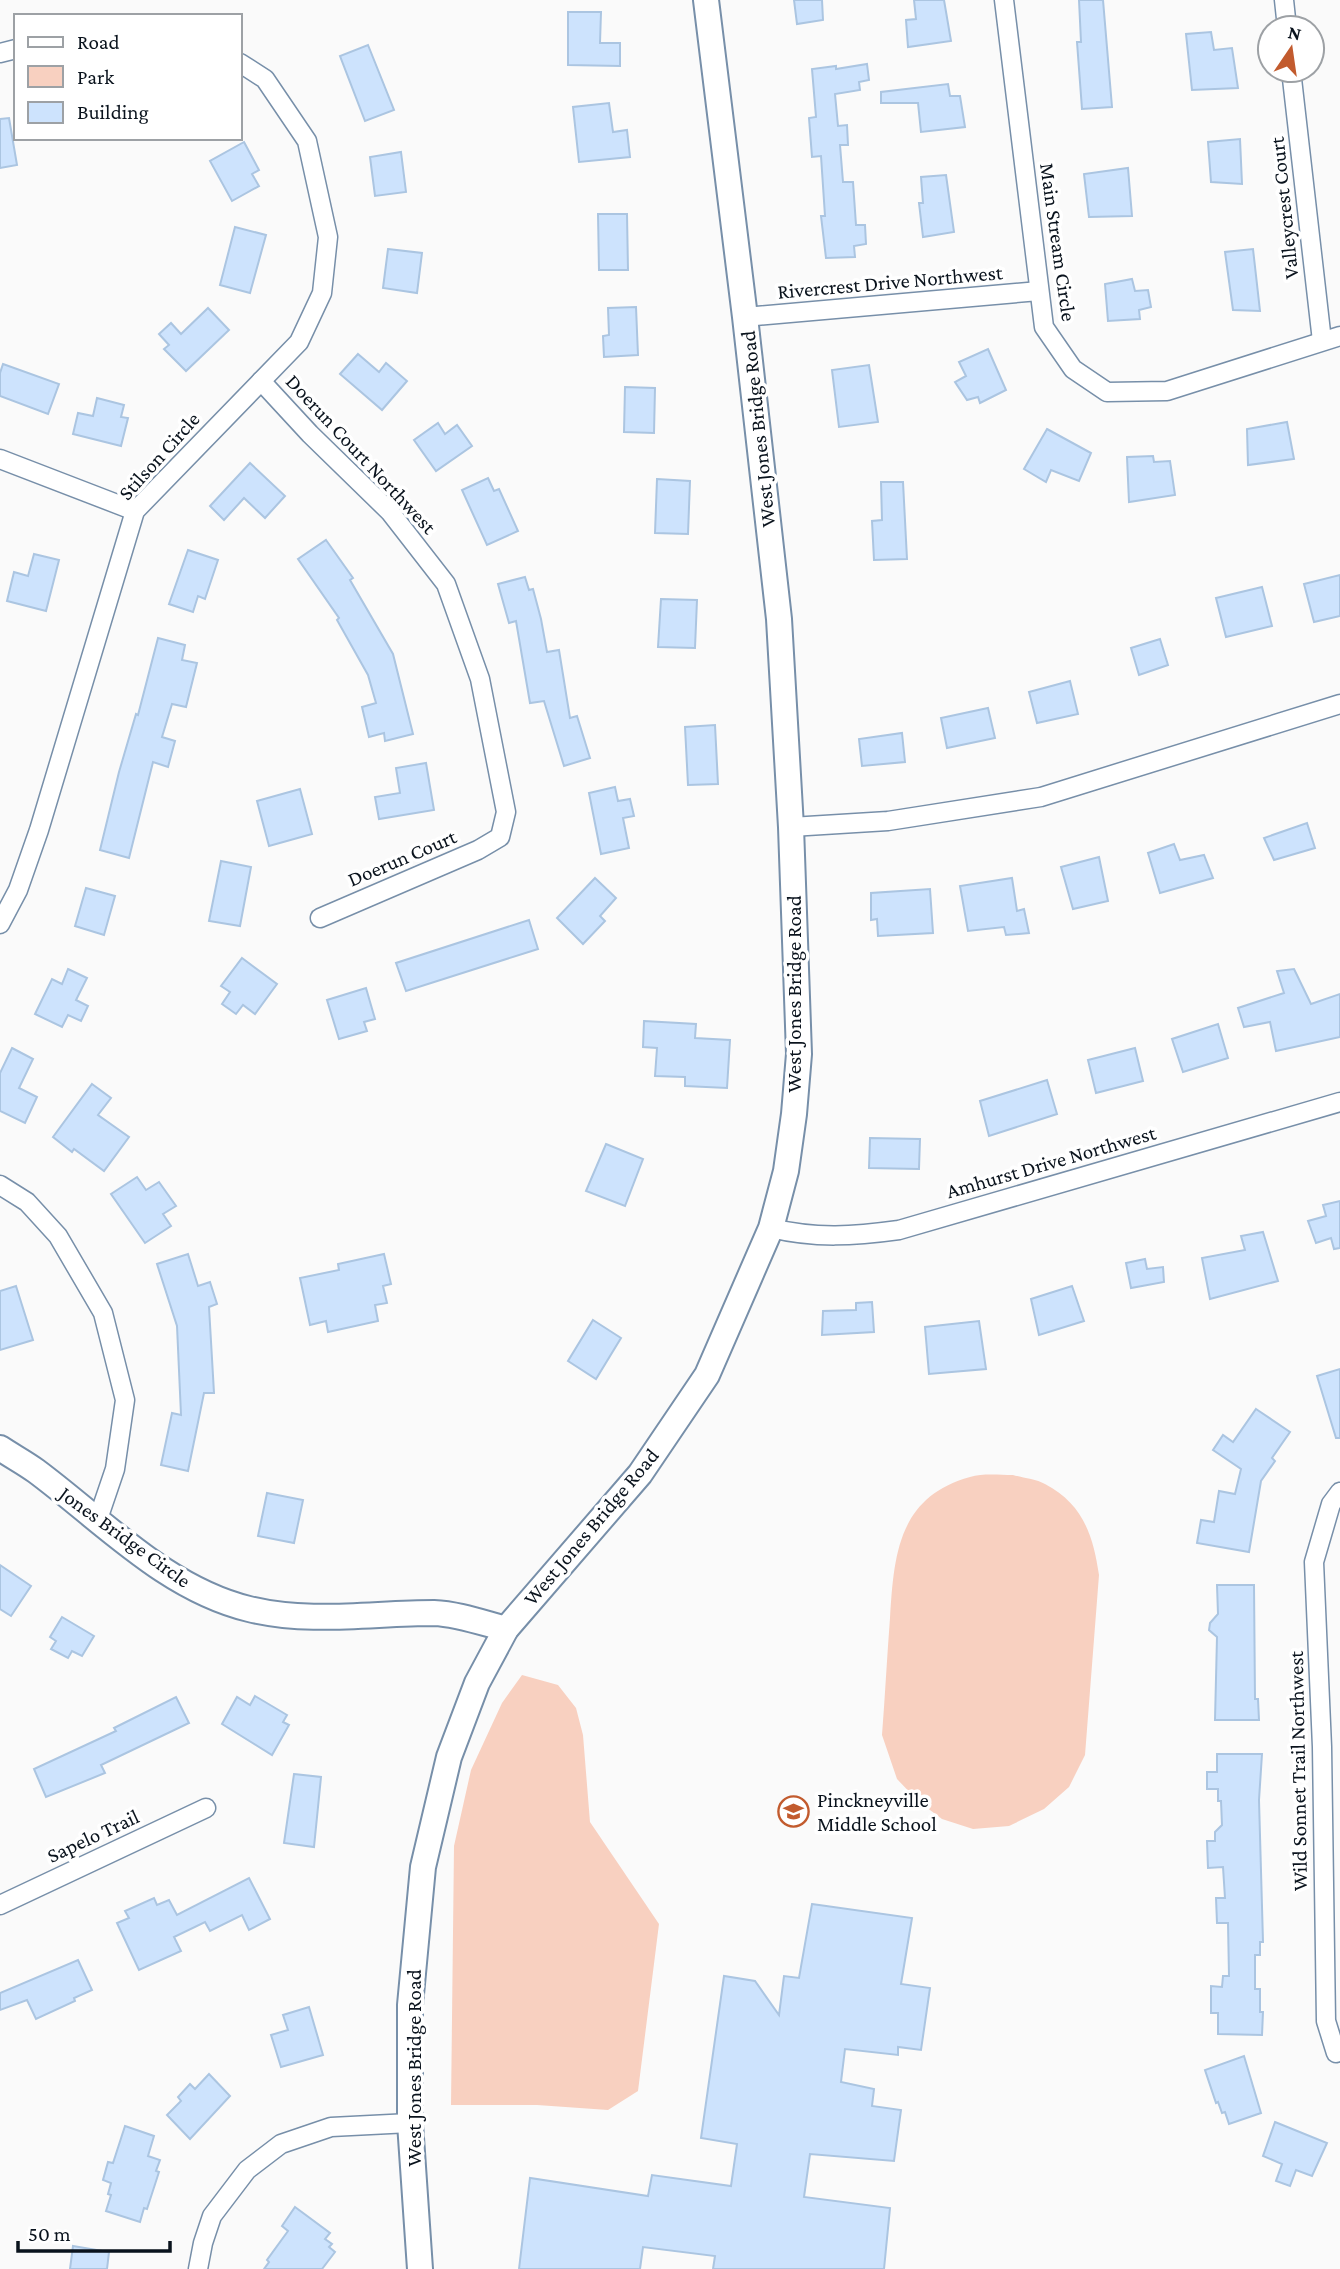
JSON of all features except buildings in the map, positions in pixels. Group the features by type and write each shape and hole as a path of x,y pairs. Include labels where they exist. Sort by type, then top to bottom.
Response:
{"street":[{"name":"West Jones Bridge Road","path":"420,2269 410,2123 410,2005 423,1867 449,1757 477,1683 506,1629 640,1474 707,1374 771,1228 786,1171 799,1054 791,827 779,619 706,0"},
{"name":"Main Stream Circle","path":"1004,0 1044,327 1073,369 1107,392 1167,391 1340,336"},
{"name":"Stilson Circle","path":"0,924 18,890 39,830 135,511 299,342 322,293 328,237 307,141 265,79 242,64"},
{"name":"Valleycrest Court","path":"1294,84 1322,341"},
{"name":"Rivercrest Drive Northwest","path":"745,317 1039,291"},
{"name":"Doerun Court Northwest","path":"261,381 310,435 390,512 446,584 480,679 506,812 500,837"},
{"path":"0,459 135,511"},
{"path":"791,827 888,821 1041,797 1340,704"},
{"name":"Doerun Court","path":"320,918 458,860 500,837"},
{"name":"Amhurst Drive Northwest","path":"771,1228 797,1234 854,1237 899,1230 1340,1102"},
{"path":"0,1185 27,1202 58,1236 103,1313 125,1400 115,1469 97,1522"},
{"name":"Jones Bridge Circle","path":"0,1448 35,1471 97,1522 188,1586 247,1608 295,1617 436,1613 506,1629"},
{"name":"Wild Sonnet Trail Northwest","path":"1336,2053 1326,2021 1331,1773 1314,1562 1331,1504 1340,1492"},
{"name":"Sapelo Trail","path":"0,1905 206,1808"},
{"path":"198,2269 212,2216 247,2170 281,2144 331,2127 410,2123"}],"green space":[{"path":"1013,1475 1041,1482 1069,1501 1084,1522 1093,1547 1099,1575 1085,1755 1069,1787 1044,1809 1009,1826 973,1829 942,1819 918,1801 897,1779 882,1735 894,1572 904,1531 914,1514 928,1499 946,1486 970,1477"},
{"path":"522,1675 558,1685 576,1708 583,1735 590,1822 659,1924 638,2091 608,2110 537,2105 451,2105 454,1846 471,1770 502,1703"}],"place":[{"name":"Pinckneyville Middle School","path":"794,1812"}]}
